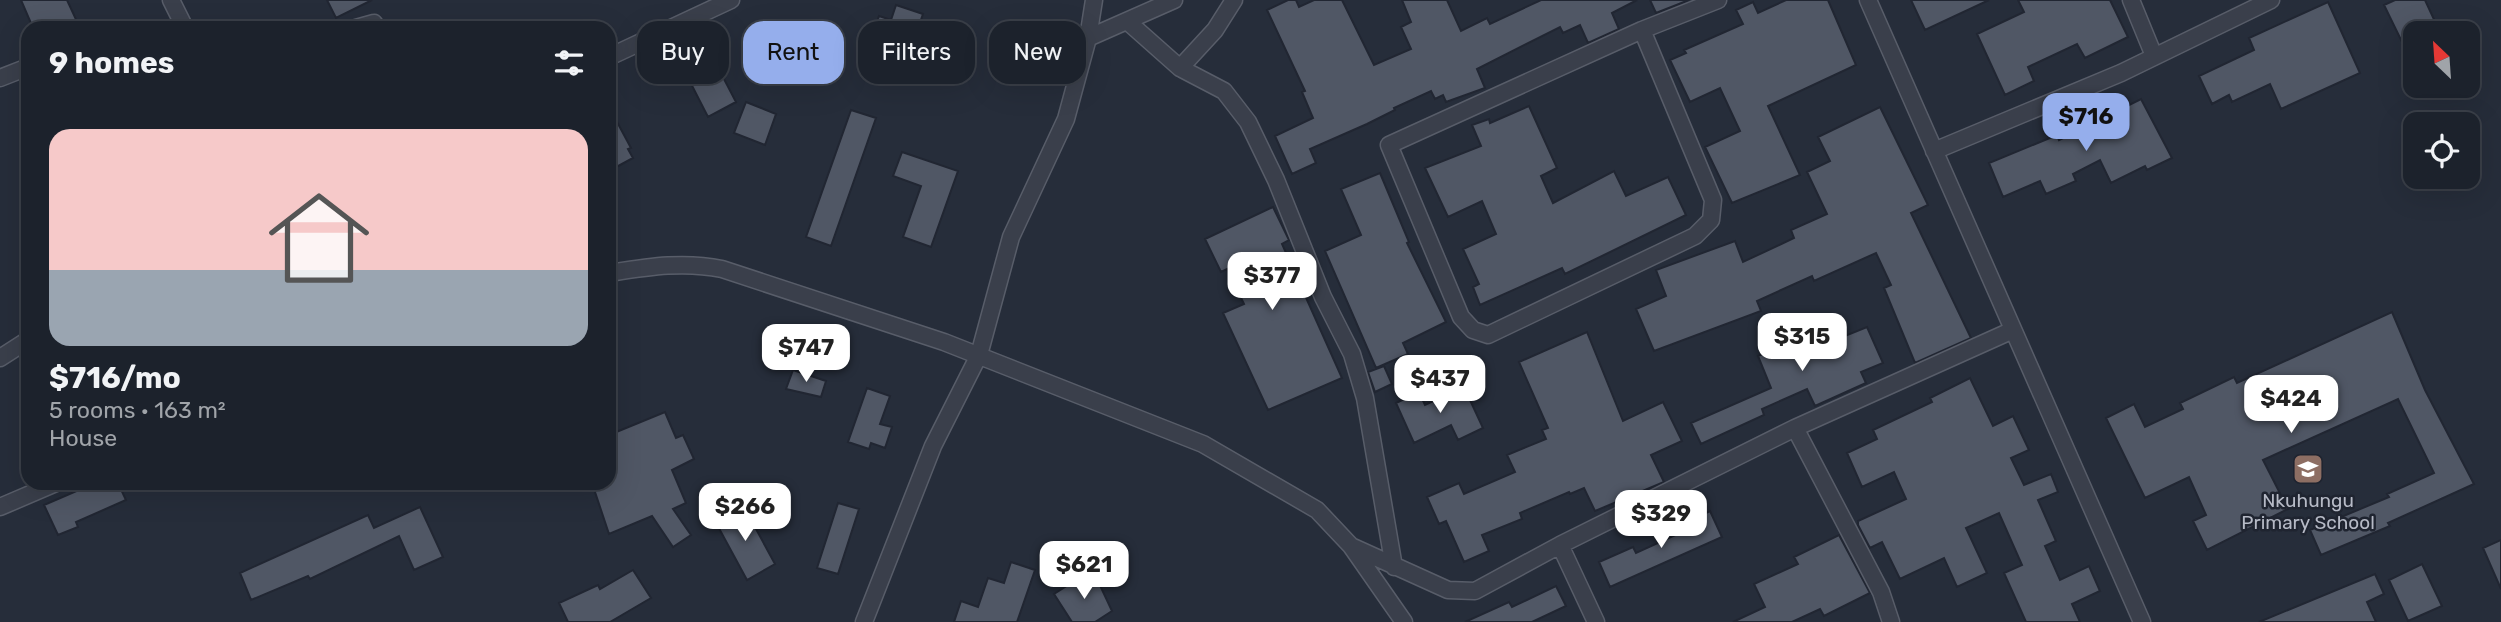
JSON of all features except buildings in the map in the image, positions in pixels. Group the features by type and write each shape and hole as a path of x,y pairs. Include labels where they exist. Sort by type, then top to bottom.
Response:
{"street":[{"path":"171,0 182,21"},
{"path":"616,54 731,0"},
{"path":"864,622 933,446 979,355 1011,237 1066,119 1088,38 1094,0"},
{"path":"1088,38 1174,0"},
{"path":"1180,68 1215,30 1234,0"},
{"path":"1642,30 1713,201 1711,219 1695,236 1488,335 1473,330 1461,317 1389,145 1642,30 1718,0"},
{"path":"1868,0 2143,622"},
{"path":"2131,0 2154,56"},
{"path":"1934,151 2154,56 2271,0"},
{"path":"1127,21 1180,68 1224,91 1248,122 1276,180 1323,297 1352,354 1365,398 1394,567"},
{"path":"0,78 21,69"},
{"path":"616,272 667,264 697,264 722,269 979,355 1203,444 1317,510 1351,546 1404,622"},
{"path":"1351,546 1448,590 1475,591 1560,545 1795,428 2013,330"},
{"path":"0,358 21,344"},
{"path":"1795,428 1881,592 1891,622"},
{"path":"0,508 40,490"},
{"path":"1560,545 1596,622"}],"place":[{"name":"Nkuhungu Primary School","path":"2308,469"}]}
